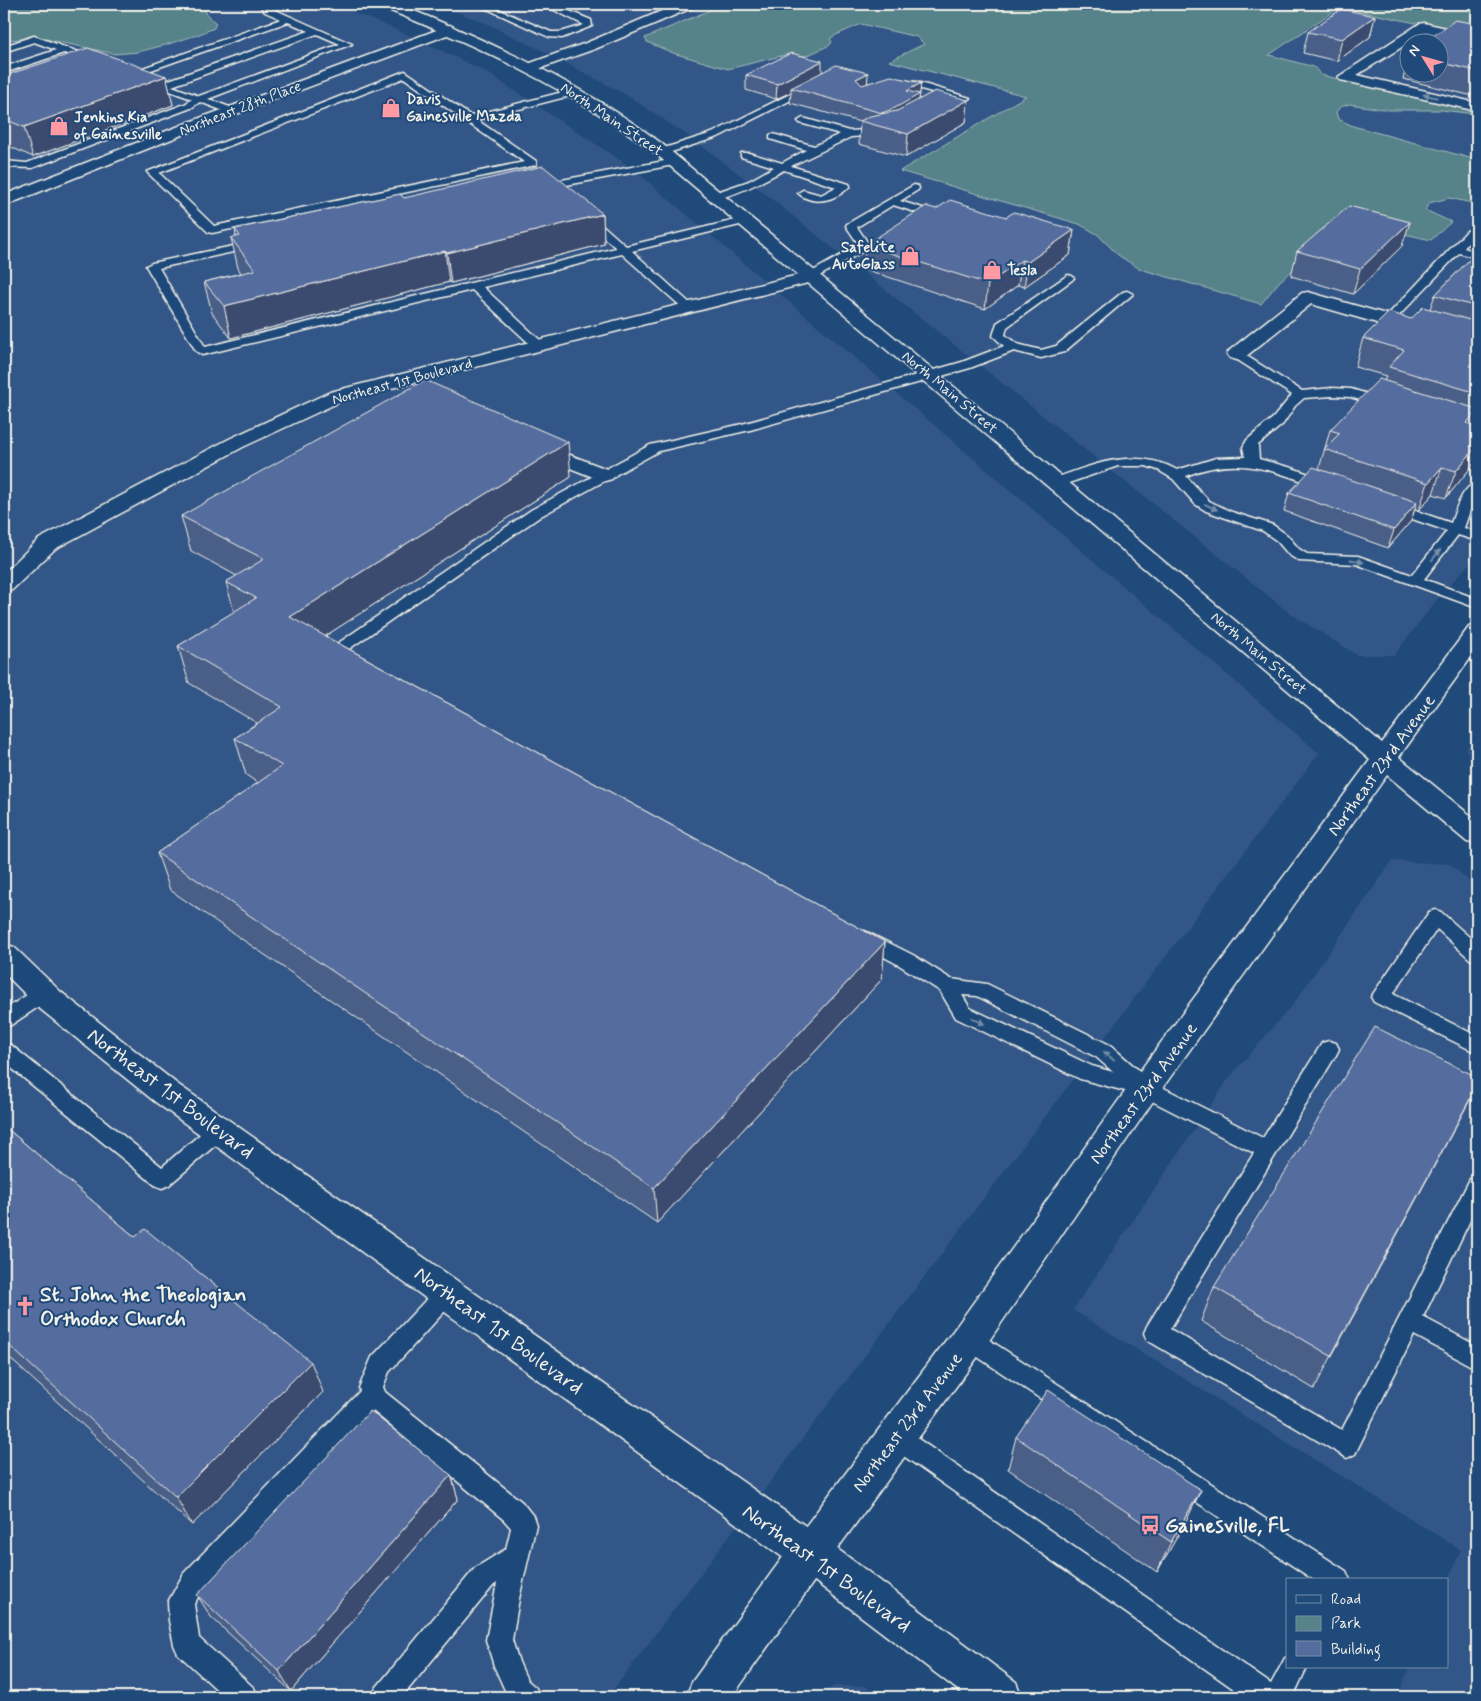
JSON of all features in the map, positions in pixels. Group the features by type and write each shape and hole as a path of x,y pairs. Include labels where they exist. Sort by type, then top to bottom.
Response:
{"street":[{"name":"North Main Street","path":"386,4 450,29 530,68 574,92 645,138 810,277 931,375 1384,760 1477,835"},
{"path":"530,68 561,59 689,4"},
{"path":"1477,39 1424,27 1345,77 1477,107"},
{"name":"Northeast 28th Place","path":"4,201 232,111 450,29"},
{"name":"Northeast 1st Boulevard","path":"4,585 48,544 228,447 336,396 810,277"},
{"path":"1237,354 1308,297 1477,346"},
{"path":"387,382 415,396"},
{"path":"521,442 605,474"},
{"name":"Northeast 23rd Avenue","path":"708,1697 810,1553 969,1338 1145,1088 1477,632"},
{"name":"Northeast 1st Boulevard","path":"4,955 43,994 165,1092 810,1553 1001,1697"}],"lane":[{"path":"4,164 28,166 188,106 199,99 348,44 268,10 263,4"},
{"path":"480,4 550,34 562,35 588,26 588,22 546,4"},
{"path":"232,111 127,72 288,19"},
{"path":"162,86 316,30"},
{"path":"4,49 34,39 102,64 79,68"},
{"path":"4,70 64,50"},
{"path":"544,178 469,119 405,74 152,172 212,230 544,178 675,162"},
{"path":"662,152 715,135 817,83"},
{"path":"889,84 914,84 965,98 952,105 935,106"},
{"path":"469,119 574,92"},
{"path":"803,121 849,134 879,133 892,130"},
{"path":"715,196 753,183 815,149 849,134"},
{"path":"773,137 815,149"},
{"path":"746,155 846,186 822,199 803,192"},
{"path":"532,189 544,178"},
{"path":"810,277 864,246 851,226 914,188"},
{"path":"891,201 948,219"},
{"path":"580,211 689,308"},
{"path":"267,242 152,266 202,351 744,221"},
{"path":"1389,320 1457,248 1474,234"},
{"path":"1457,248 1477,255"},
{"path":"1068,278 1002,326 999,336 1013,347 1041,354 1060,349 1128,294"},
{"path":"475,286 537,344"},
{"path":"360,665 335,651 536,513 655,448 736,430 931,375 966,365 1013,347"},
{"path":"1237,354 1300,395"},
{"path":"1252,460 1250,447 1252,443 1278,420 1290,403 1300,395 1332,392 1351,393 1397,407"},
{"path":"1175,475 1215,462 1252,460 1343,490"},
{"path":"1058,482 1122,461 1152,465 1175,475 1185,482 1193,495 1204,504 1268,528 1282,538 1294,552 1304,558 1358,560 1477,604"},
{"path":"1415,581 1456,530 1466,501 1477,487"},
{"path":"1381,503 1477,537"},
{"path":"1477,954 1435,917 1381,997 1477,1045"},
{"path":"850,930 906,960 947,986 963,1013 1087,1073 1145,1088 1267,1150"},
{"path":"947,986 980,989 1044,1020 1103,1051 1145,1088"},
{"path":"4,1020 43,994"},
{"path":"1329,1049 1155,1333 1347,1446 1477,1185"},
{"path":"4,1051 162,1179 219,1130"},
{"path":"447,1293 380,1365 371,1388 377,1400 513,1511 524,1525 506,1599 499,1640 507,1666 518,1689 527,1697"},
{"path":"1409,1321 1477,1358"},
{"path":"969,1338 1334,1578"},
{"path":"245,1697 187,1645 181,1602 193,1582 374,1394"},
{"path":"896,1437 1267,1697"},
{"path":"385,1697 484,1577 518,1556"},
{"path":"1279,1697 1294,1668"}],"shaded area":[{"path":"4,4 333,4 409,35 486,72 632,168 1319,753 608,1697 4,1697"},
{"path":"436,4 1009,4 1259,62 1340,7 1477,36 1477,555 1440,596 1394,655 1357,655 1291,614 768,196 693,139 628,96 488,24"},
{"path":"1477,733 1477,775 1474,773 1466,749"},
{"path":"1392,861 1450,864 1477,888 1477,1697 1397,1697 1410,1668 1448,1668 1448,1580 1461,1550 1073,1310 1229,1078 1294,1003"},
{"path":"834,1686 865,1686 881,1697 818,1697"}],"green space":[{"path":"4,4 212,4 205,10 208,16 216,23 214,28 165,45 138,52 115,54 40,38 4,40"},
{"path":"724,4 1477,4 1477,36 1340,7 1269,55 1314,67 1321,75 1477,111 1474,114 1442,110 1389,110 1349,104 1340,107 1336,112 1338,119 1353,126 1477,160 1477,204 1449,198 1429,203 1425,210 1451,222 1431,240 1348,221 1279,282 1261,304 1140,269 1118,255 1097,234 1079,224 900,171 1026,96 889,61 924,44 917,37 861,24 834,36 830,39 832,42 830,45 806,56 789,54 728,69 673,53 647,42 645,38"}],"building":[{"path":"1341,9 1375,16 1342,39 1308,32"},
{"path":"1455,20 1477,24 1477,71 1448,64 1448,32 1439,32"},
{"path":"88,48 166,76 24,127 4,119 4,76"},
{"path":"791,53 822,61 777,84 746,75"},
{"path":"836,65 868,73 856,79 862,85 891,76 921,83 907,91 920,94 882,113 791,88"},
{"path":"935,91 968,100 908,134 860,121 870,116 897,111"},
{"path":"543,166 603,214 224,306 204,282 255,270 231,238 240,236 235,229 400,194 404,198"},
{"path":"950,200 1006,217 1014,212 1074,230 1028,262 1022,260 988,284 865,245 926,206 936,209"},
{"path":"1349,206 1410,222 1360,269 1297,251"},
{"path":"1477,252 1477,307 1435,295"},
{"path":"1423,307 1477,322 1477,393 1389,367 1404,350 1363,338 1389,312 1411,319"},
{"path":"1379,379 1477,409 1467,423 1477,427 1477,446 1456,471 1442,467 1428,483 1324,449 1340,433 1330,430"},
{"path":"425,380 568,442 290,617 885,942 654,1188 157,853 282,766 235,738 282,707 178,646 256,598 226,582 264,559 181,516"},
{"path":"1313,467 1417,502 1394,530 1289,493"},
{"path":"1375,1027 1477,1077 1477,1086 1331,1356 1214,1287"},
{"path":"4,1126 135,1237 145,1229 311,1362 176,1497 4,1341"},
{"path":"1048,1390 1201,1490 1171,1542 1016,1437"},
{"path":"370,1411 451,1475 279,1671 197,1595"}],"place":[{"name":"Davis Gainesville Mazda","path":"391,108"},
{"name":"Jenkins Kia of Gainesville","path":"59,126"},
{"name":"Safelite AutoGlass","path":"910,256"},
{"name":"Tesla","path":"992,270"},
{"name":"St. John the Theologian Orthodox Church","path":"25,1306"},
{"name":"Gainesville, FL","path":"1150,1525"}]}
